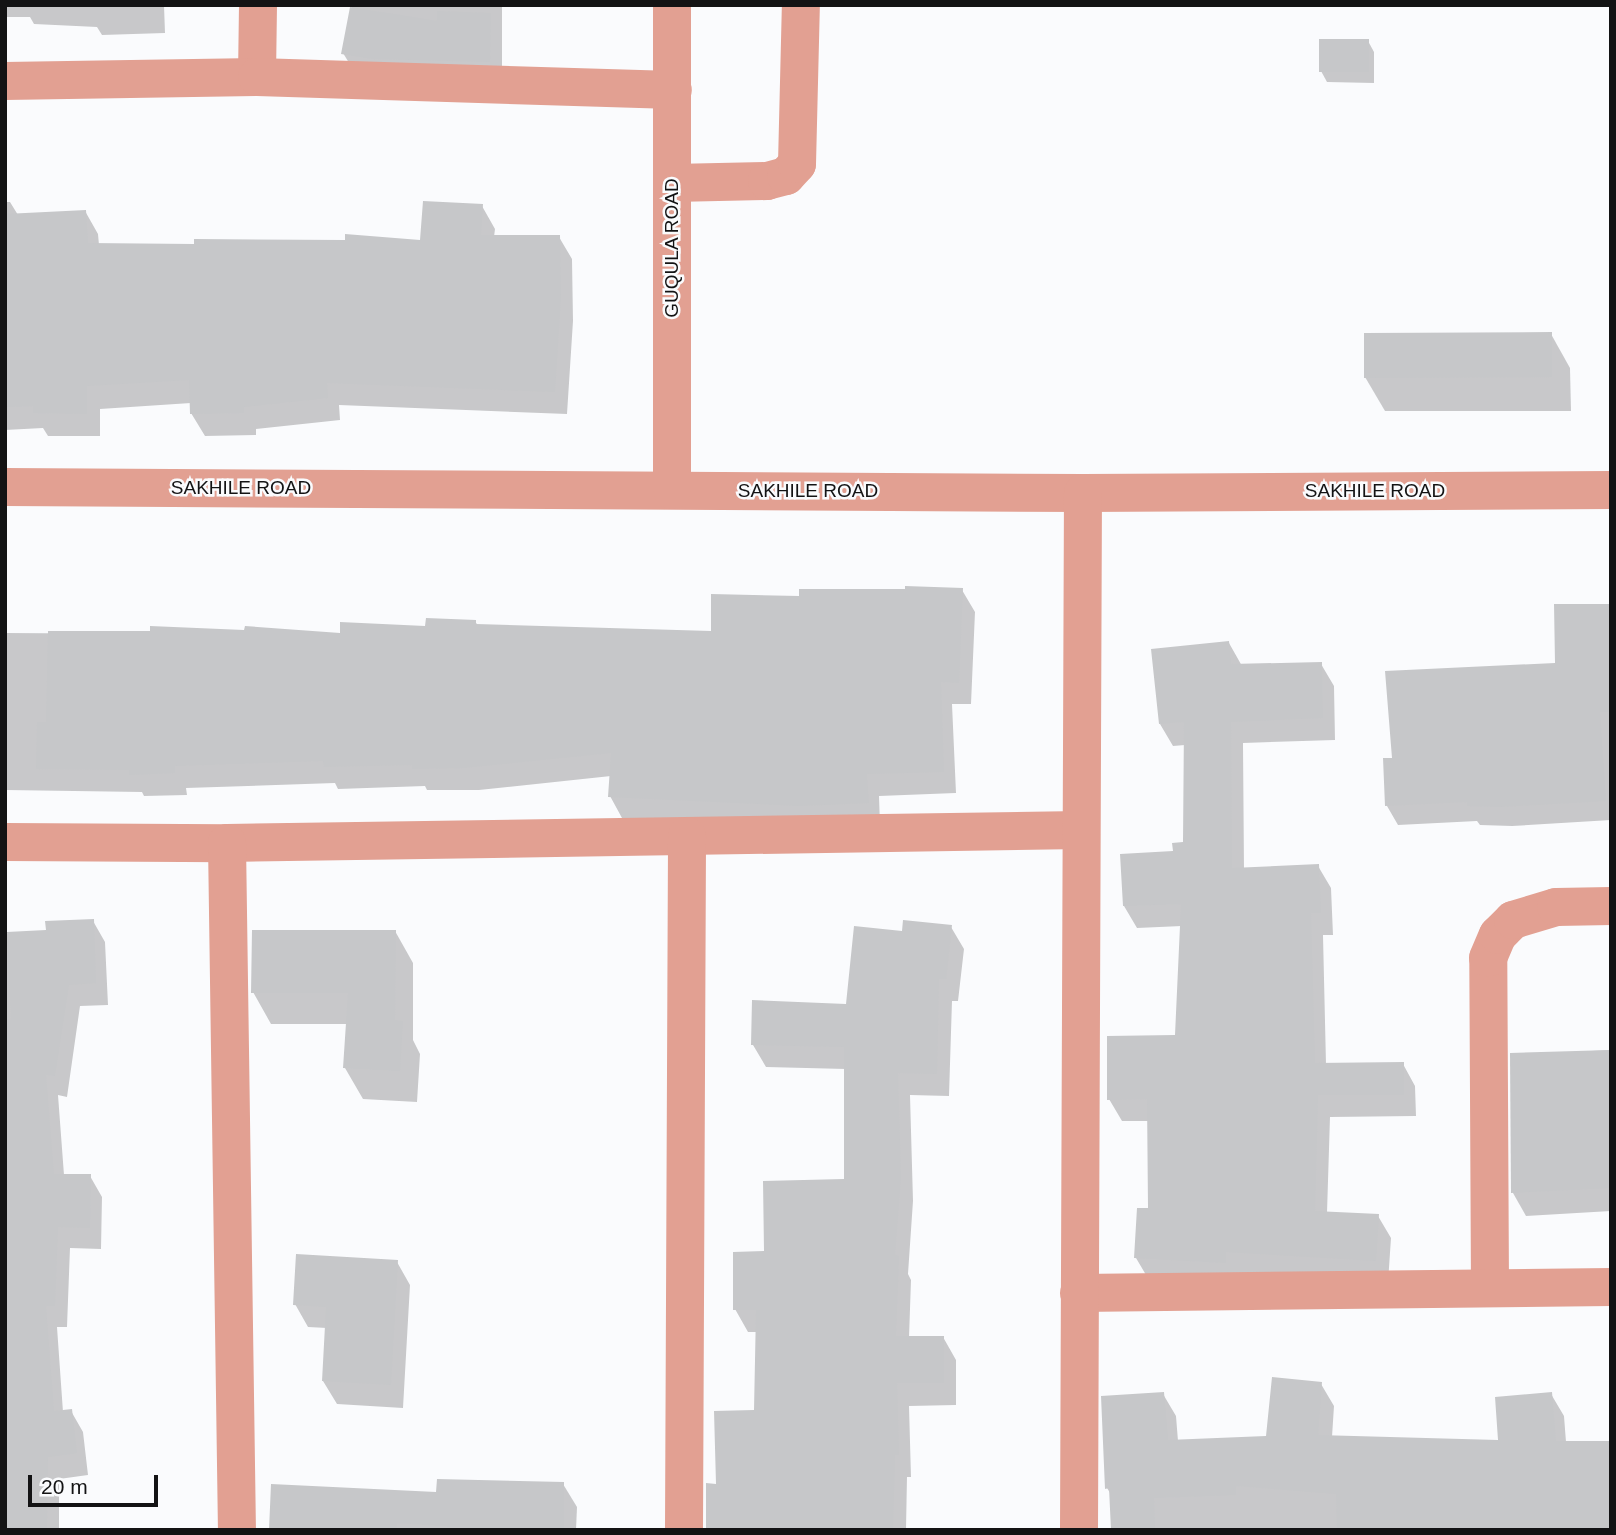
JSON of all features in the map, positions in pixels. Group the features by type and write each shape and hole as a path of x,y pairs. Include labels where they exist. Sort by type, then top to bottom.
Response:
{"street":[{"path":"257,77 258,5"},
{"name":"GUQULA ROAD","path":"672,5 672,490"},
{"path":"673,183 767,181 786,176 797,164 801,5"},
{"path":"5,81 257,77 673,90"},
{"name":"SAKHILE ROAD","path":"5,488 1083,493 1611,490"},
{"path":"1079,1530 1083,493"},
{"path":"5,842 226,843 1082,830"},
{"path":"684,1530 687,836"},
{"path":"226,843 237,1530"},
{"path":"1490,1286 1488,958 1498,935 1513,920 1556,906 1611,906"},
{"path":"1079,1293 1490,1286 1611,1287"}],"building":[{"path":"350,7 437,21 437,11 491,13 490,62 373,59 341,54"},
{"path":"1319,39 1369,39 1369,72 1319,72"},
{"path":"423,201 483,204 481,235 560,235 561,297 555,392 327,383 328,398 244,407 244,413 190,414 189,380 87,386 87,414 33,413 33,406 5,407 5,214 86,210 88,243 194,244 194,239 345,240 345,234 420,240"},
{"path":"1552,332 1552,377 1364,378 1364,333"},
{"path":"905,586 963,588 959,683 941,682 944,772 867,774 869,803 799,806 608,797 611,753 465,768 412,769 412,765 324,767 323,761 175,766 175,773 129,775 129,770 36,769 37,722 46,722 48,631 150,631 150,626 244,630 245,626 340,633 340,622 425,626 426,618 476,620 476,624 711,631 711,594 799,596 799,589 905,589"},
{"path":"1554,604 1611,604 1611,712 1600,712 1606,801 1500,807 1467,806 1467,802 1385,806 1383,758 1392,758 1385,671 1555,663"},
{"path":"1229,641 1231,664 1322,662 1323,718 1231,722 1232,868 1319,864 1321,913 1311,913 1315,1063 1404,1062 1404,1095 1318,1095 1315,1211 1379,1214 1376,1261 1226,1252 1226,1263 1134,1258 1137,1208 1148,1208 1147,1099 1107,1100 1107,1036 1175,1035 1181,904 1123,906 1120,854 1173,851 1172,843 1183,842 1184,722 1159,724 1151,649"},
{"path":"94,919 96,983 69,985 55,1076 46,1075 54,1174 91,1174 90,1228 58,1227 55,1306 46,1306 54,1411 72,1409 77,1453 48,1457 47,1530 5,1530 5,1019 11,1020 7,932 46,930 45,921"},
{"path":"903,920 952,925 946,979 939,979 937,1074 898,1073 901,1177 895,1255 899,1256 896,1336 944,1336 944,1383 897,1383 899,1455 895,1455 893,1530 706,1530 706,1483 716,1484 714,1411 754,1410 756,1310 733,1310 733,1252 764,1251 763,1181 844,1179 844,1047 751,1045 752,1000 846,1004 854,926 902,931"},
{"path":"252,930 396,930 395,1020 403,1021 400,1071 343,1068 348,993 251,993"},
{"path":"1611,1050 1611,1188 1511,1193 1510,1053"},
{"path":"296,1254 398,1260 391,1385 322,1381 326,1307 293,1305"},
{"path":"1272,1377 1322,1382 1318,1435 1498,1440 1495,1397 1552,1392 1556,1441 1611,1441 1611,1530 1337,1530 1336,1494 1236,1486 1236,1495 1154,1498 1155,1530 1111,1530 1109,1488 1105,1489 1101,1396 1164,1392 1168,1440 1266,1436"},
{"path":"437,1479 564,1482 564,1530 497,1530 397,1523 396,1530 269,1530 271,1484 436,1492"}]}
